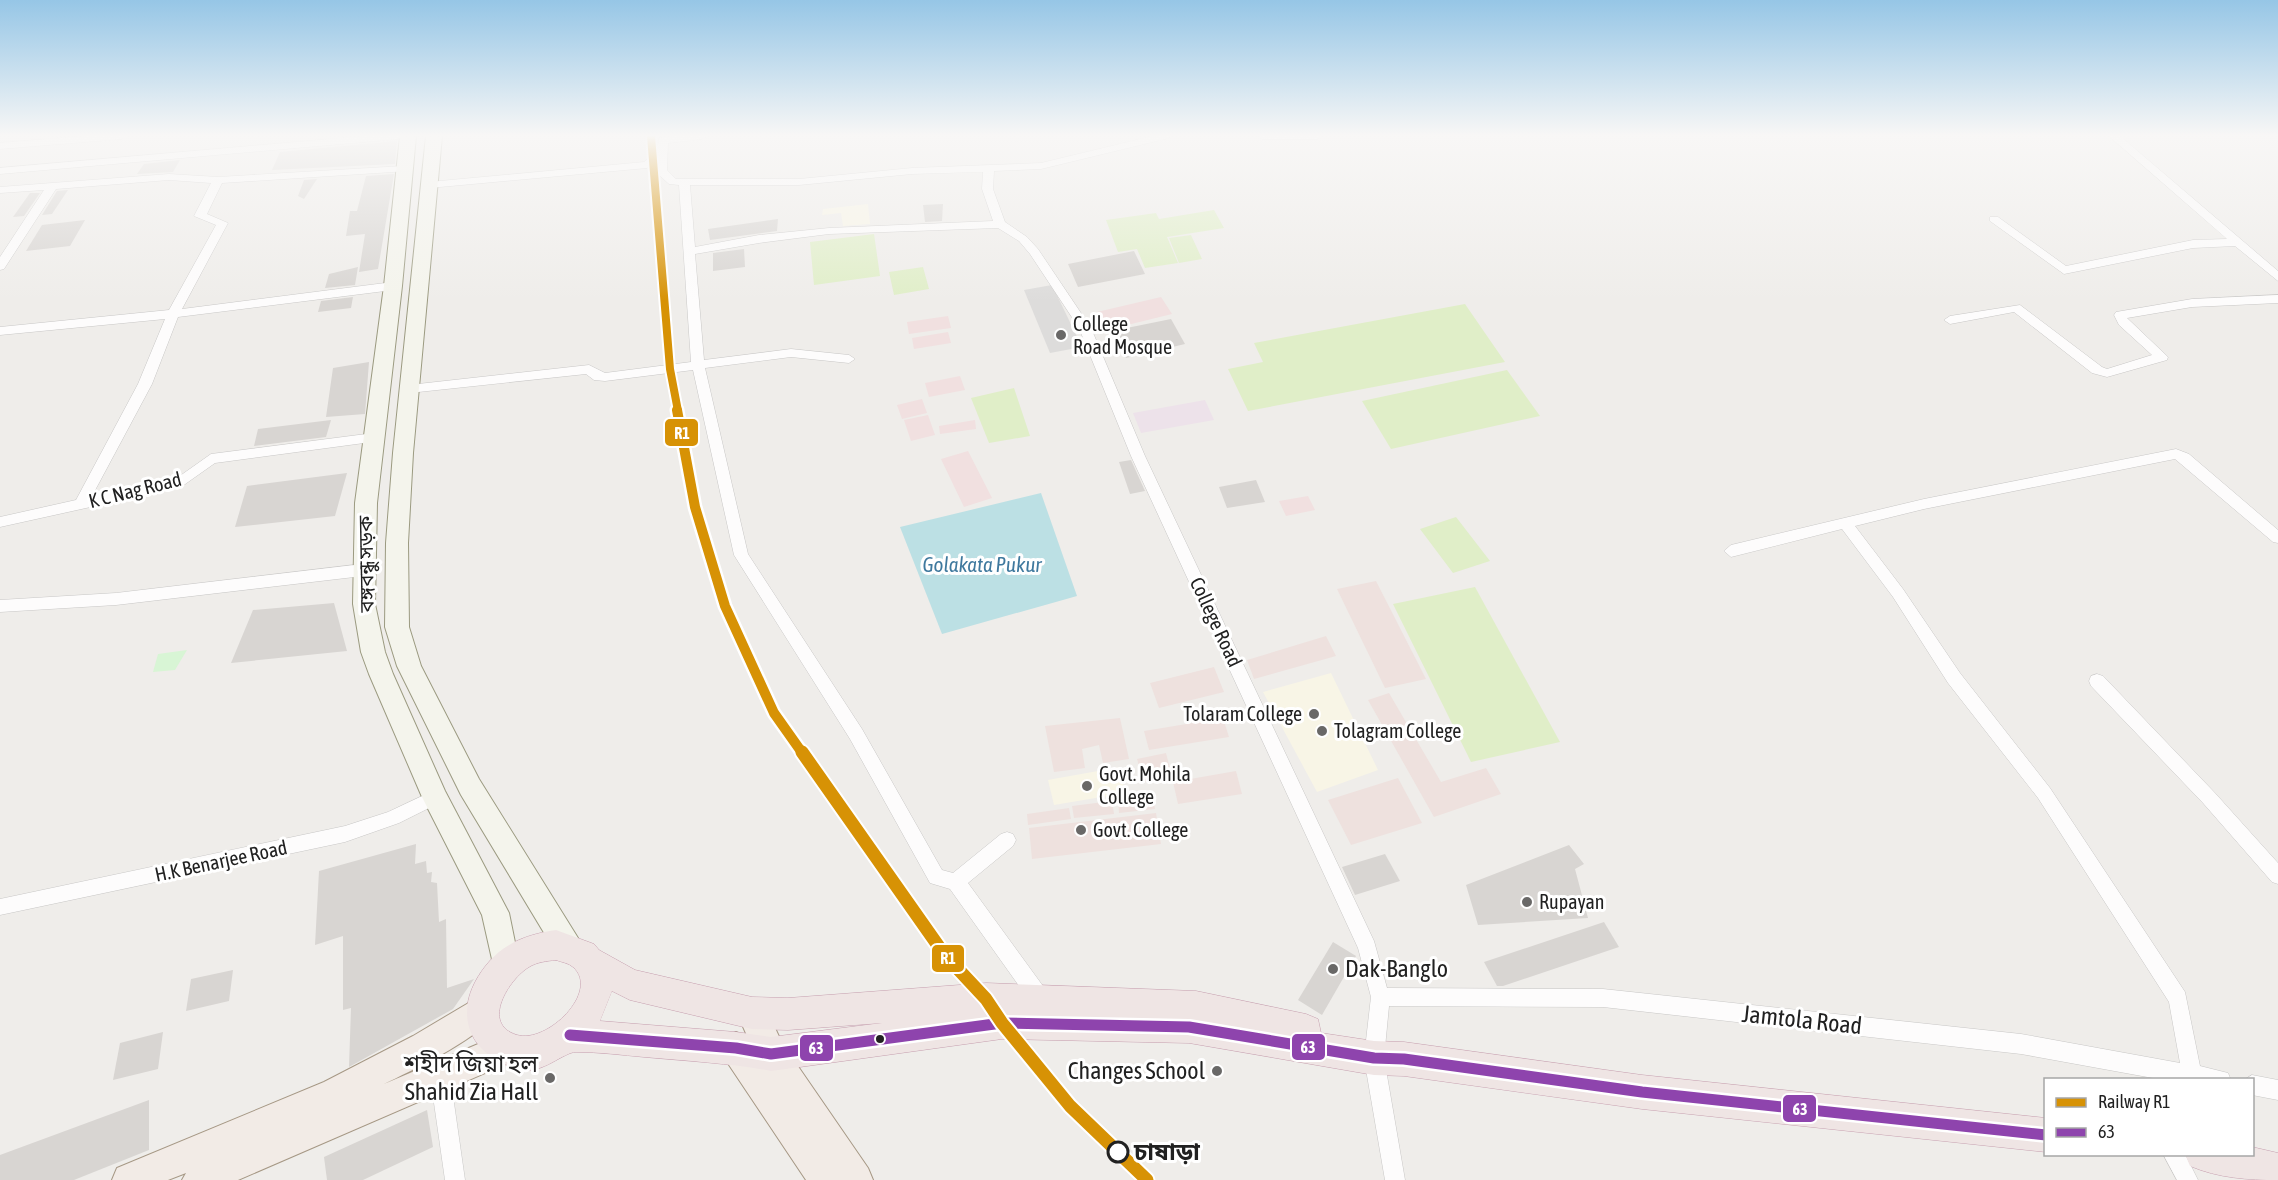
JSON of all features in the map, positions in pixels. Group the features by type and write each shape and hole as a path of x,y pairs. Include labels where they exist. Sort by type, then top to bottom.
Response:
{"highway":[{"path":"580,954 596,975 597,990 592,1006 583,1021 570,1035 536,1052 519,1053 504,1049 491,1040 484,1026 482,1010 489,987 506,966 524,954 543,946 580,954 630,984 752,1013 788,1014 986,999 1196,1007 1384,1054"},
{"path":"570,1035 736,1048 771,1054 1002,1023 1189,1027 1642,1092 2044,1135"},
{"path":"2207,1156 2278,1170"}],"main road":[{"name":"বঙ্গবন্ধু সড়ক","path":"402,191 393,286 366,503 364,604 374,652 435,797 495,913 506,966"},
{"name":"বঙ্গবন্ধু সড়ক","path":"428,191 397,543 396,616 400,644 470,787 580,954"},
{"path":"129,1180 335,1093 424,1047 482,1010"},
{"path":"752,1013 771,1054 856,1180"},
{"path":"736,1048 825,1180"},
{"path":"199,1180 504,1049"}],"street":[{"path":"0,266 49,191"},
{"path":"81,504 146,384 173,314 221,226 222,223 200,216 212,191"},
{"path":"685,191 698,365 741,555 856,734 936,877 956,882 1043,1002"},
{"path":"688,252 759,238 829,231 1000,224 988,191"},
{"path":"2179,191 2278,277"},
{"path":"1994,219 2064,270 2193,244 2239,242"},
{"name":"College Road","path":"1000,224 1023,239 1048,270 1085,328 1138,456 1367,947 1380,997 1395,1180"},
{"path":"0,331 173,314 393,286"},
{"path":"1950,320 2016,308 2097,370 2107,373 2162,357 2123,322 2120,315 2192,303 2278,299"},
{"path":"409,389 589,369 599,377 605,377 790,353 833,360 849,359"},
{"name":"K C Nag Road","path":"0,522 181,482 211,459 374,438"},
{"path":"1731,551 1924,504 2176,454 2184,457 2278,538"},
{"path":"1845,523 1898,593 1954,678 2044,793 2178,999 2192,1074"},
{"path":"0,606 116,599 363,570"},
{"path":"2097,681 2209,798 2278,876"},
{"name":"H.K Benarjee Road","path":"0,907 345,834 393,818 435,797"},
{"path":"956,882 1007,840"},
{"name":"Jamtola Road","path":"1380,997 1603,998 2020,1044 2211,1078"},
{"path":"440,1075 455,1180"},
{"path":"2254,1085 2278,1090"},
{"path":"2174,1156 2188,1180"}],"shaded area":[{"path":"868,204 870,224 843,226 841,213 822,215 823,209"},
{"name":"College Road Mosque","path":"1052,285 1082,347 1050,353 1024,290"},
{"path":"1161,297 1172,314 1107,330 1097,312"},
{"path":"948,316 951,328 909,334 907,322"},
{"path":"948,332 951,343 914,349 912,338"},
{"path":"960,376 965,390 929,397 925,383"},
{"path":"922,399 927,413 902,419 897,405"},
{"path":"1205,400 1214,420 1141,433 1133,413"},
{"path":"928,415 935,435 911,441 904,420"},
{"path":"975,420 976,429 940,434 939,426"},
{"path":"968,451 992,498 964,507 941,459"},
{"path":"1308,496 1315,510 1286,516 1279,501"},
{"path":"1376,581 1426,679 1385,688 1337,589"},
{"name":"Tolaram College","path":"1326,636 1336,656 1254,679 1247,660"},
{"path":"1214,667 1224,692 1159,708 1150,683"},
{"name":"Tolagram College","path":"1331,673 1378,770 1317,792 1263,692"},
{"path":"1389,693 1441,782 1486,768 1501,794 1434,817 1368,700"},
{"name":"Govt. College","path":"1120,718 1129,759 1103,763 1099,745 1082,749 1085,768 1054,772 1045,726"},
{"path":"1223,718 1229,737 1149,750 1144,731"},
{"name":"Govt. College","path":"1166,753 1172,776 1144,782 1137,759"},
{"name":"Govt. Mohila College","path":"1120,767 1125,793 1054,805 1048,780"},
{"name":"Govt. College","path":"1236,771 1242,794 1178,804 1173,782"},
{"path":"1398,778 1422,823 1351,845 1328,800"},
{"path":"1153,797 1155,809 1119,813 1118,801"},
{"path":"1112,801 1114,814 1074,818 1072,806"},
{"path":"1069,808 1071,819 1028,825 1027,814"},
{"name":"Govt. College","path":"1156,813 1161,844 1032,859 1029,828"}],"green space":[{"path":"1214,210 1224,228 1167,237 1178,263 1145,268 1137,249 1118,252 1106,220 1156,213 1159,219"},
{"path":"874,234 880,276 814,285 810,242"},
{"path":"1191,235 1202,259 1179,263 1169,238"},
{"path":"923,267 929,289 894,295 889,272"},
{"path":"1465,304 1505,362 1248,411 1228,369 1263,362 1254,343"},
{"path":"1507,370 1540,416 1391,449 1362,401"},
{"path":"1014,388 1030,436 989,443 971,398"},
{"path":"1456,517 1490,561 1453,573 1420,529"},
{"path":"1475,587 1560,742 1471,762 1393,604"},
{"path":"187,650 175,670 153,672 158,654"}],"water":[{"name":"Golakata Pukur","path":"1041,493 1077,596 942,634 900,527"}],"building":[{"path":"57,191 67,191 52,214 42,215"},
{"path":"300,191 309,191 304,199 298,196"},
{"path":"362,191 391,191 378,269 359,272 365,234 346,236 350,211 357,211"},
{"path":"30,193 40,193 24,216 13,217"},
{"path":"943,204 942,221 925,222 923,205"},
{"path":"778,219 777,231 710,240 708,229"},
{"path":"85,220 70,246 26,251 42,225"},
{"path":"744,249 745,267 713,271 713,253"},
{"path":"1134,251 1145,274 1078,287 1068,264"},
{"path":"358,267 355,285 325,288 329,274"},
{"path":"353,297 351,308 318,312 321,301"},
{"path":"1171,319 1185,344 1126,358 1112,331"},
{"path":"369,362 365,414 326,417 333,368"},
{"path":"331,420 326,437 254,446 258,429"},
{"path":"1131,460 1145,491 1130,494 1119,462"},
{"path":"347,473 335,516 235,527 247,486"},
{"path":"1256,480 1265,502 1227,508 1219,487"},
{"path":"334,603 347,651 231,663 253,610"},
{"path":"416,844 415,864 426,861 427,873 432,872 431,882 437,883 439,922 446,919 447,988 474,979 453,1009 349,1067 351,1008 343,1010 343,936 315,945 319,871"},
{"name":"Rupayan","path":"1569,845 1584,864 1575,869 1588,918 1478,925 1466,885"},
{"path":"1385,854 1400,881 1355,895 1342,867"},
{"path":"1604,922 1619,947 1503,986 1497,986 1484,962"},
{"name":"Dak-Banglo","path":"1333,942 1356,956 1322,1015 1298,1000"},
{"path":"233,970 229,1001 186,1011 191,979"},
{"path":"163,1032 158,1069 113,1080 120,1043"},
{"path":"149,1100 149,1150 74,1180 0,1180 0,1155"},
{"path":"427,1110 433,1147 363,1180 327,1180 324,1157"}],"rail line":[{"name":"R1","path":"655,191 670,369 695,507 725,606 774,713 944,954 986,999 1002,1023 1070,1106 1147,1180"}],"transit line":[{"name":"63","path":"570,1035 736,1048 771,1054 1002,1023 1189,1027 1374,1058 1404,1059 1642,1092 2044,1135"}],"place":[{"name":"College Road Mosque","path":"1061,335"},
{"name":"Tolaram College","path":"1314,714"},
{"name":"Tolagram College","path":"1322,731"},
{"name":"Govt. Mohila College","path":"1087,786"},
{"name":"Govt. College","path":"1081,830"},
{"name":"Rupayan","path":"1527,902"},
{"name":"Dak-Banglo","path":"1333,969"},
{"name":"Changes School","path":"1217,1071"},
{"name":"শহীদ জিয়া হল Shahid Zia Hall","path":"550,1078"},
{"name":"চাষাড়া","path":"1118,1152"}]}
